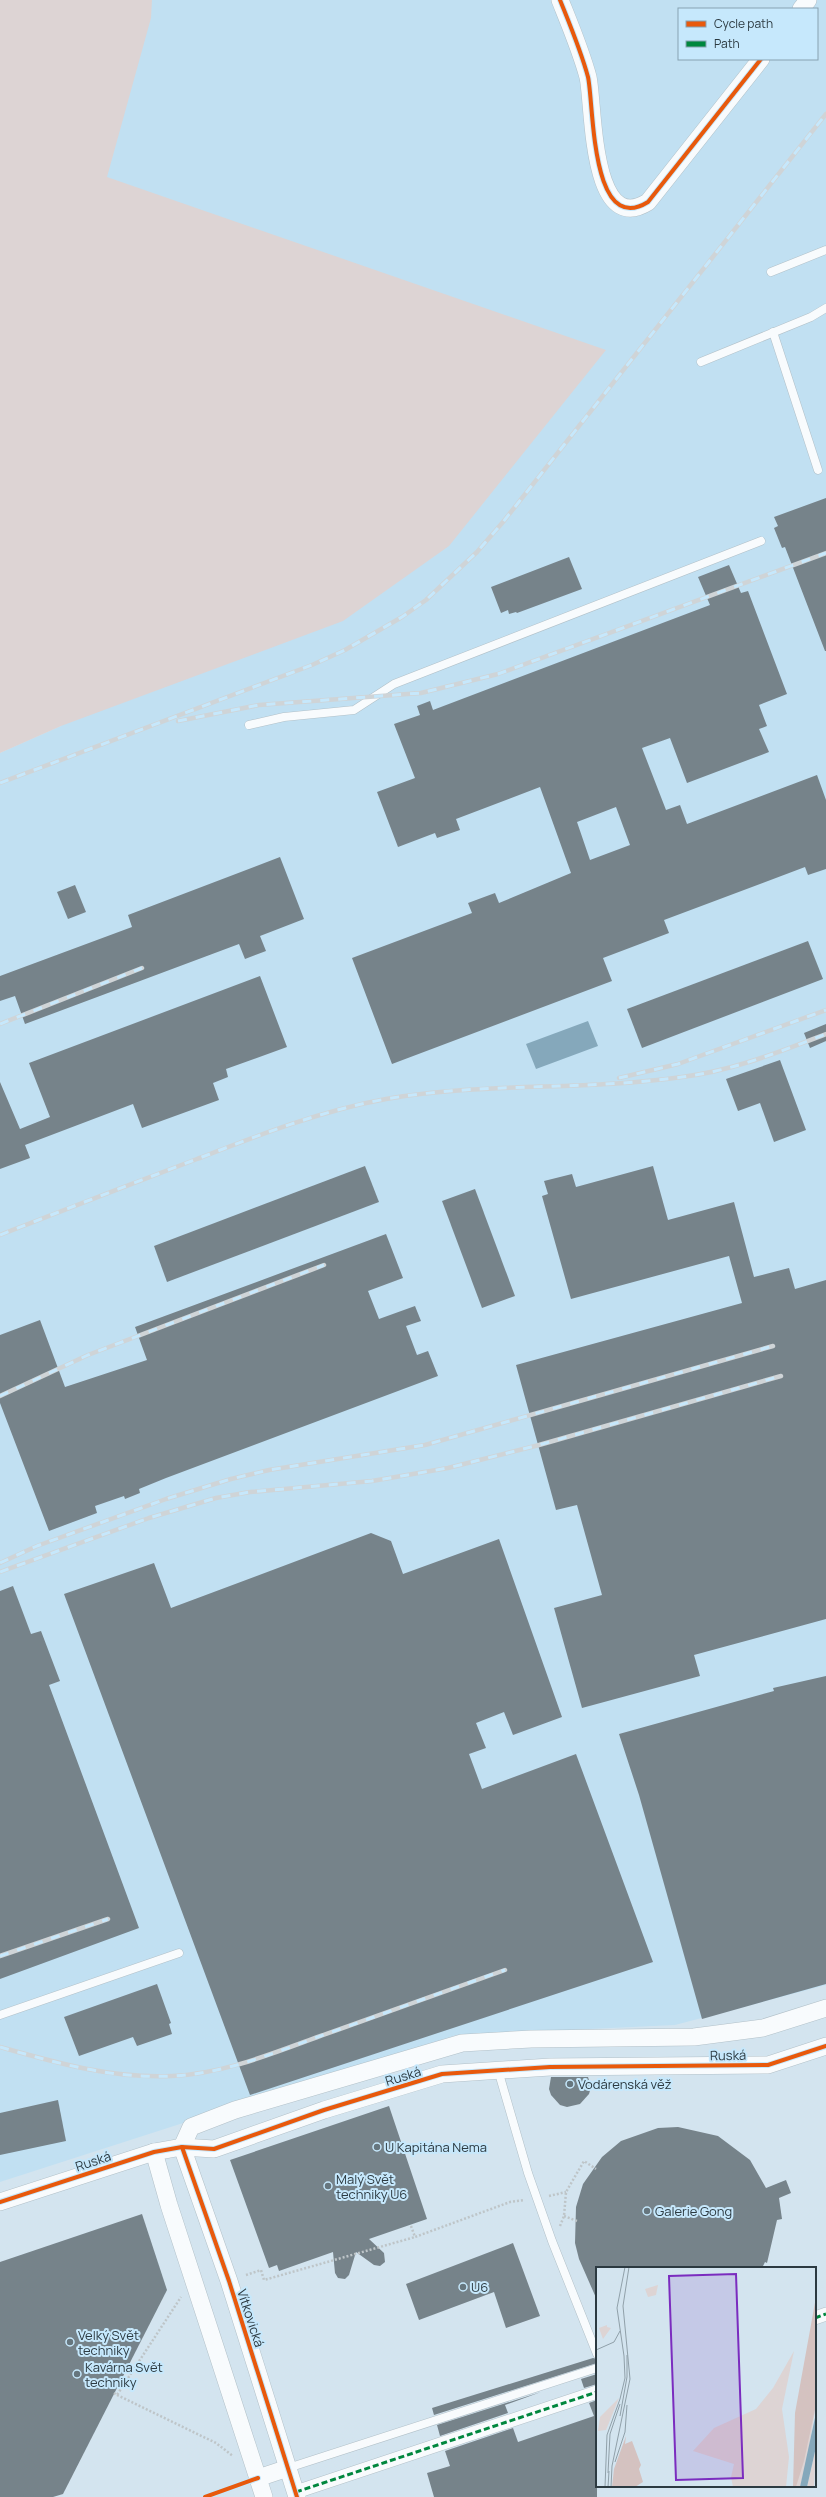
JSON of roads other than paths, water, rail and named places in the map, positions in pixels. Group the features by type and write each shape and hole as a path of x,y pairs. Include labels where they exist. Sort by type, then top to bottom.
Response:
{"street":[{"path":"560,0 588,80 594,145 599,168 611,196 630,208 640,206 648,202 760,60"},
{"path":"802,8 808,0"},
{"name":"Ruská","path":"182,2147 191,2127 234,2110 462,2042 531,2039 694,2037 763,2028 826,2008"},
{"name":"Ruská","path":"0,2202 154,2152 182,2147 214,2149 324,2110 442,2074 550,2067 768,2065 826,2046"},
{"name":"Vítkovická","path":"182,2147 229,2280 296,2495"},
{"path":"154,2152 264,2497"},
{"path":"816,2318 826,2314"},
{"path":"296,2495 596,2392"},
{"path":"258,2478 288,2468"}],"lane":[{"path":"771,272 826,250"},
{"path":"701,362 826,308"},
{"path":"773,332 818,470"},
{"path":"249,725 284,717 354,710 394,684 761,541"},
{"path":"0,2015 179,1953"},
{"path":"498,2070 528,2173 552,2241 596,2351"},
{"path":"288,2468 596,2368"}],"railway":[{"path":"0,783 312,665 345,650 402,617 426,600 477,552 503,522 826,114"},
{"path":"178,721 259,705 421,693 498,674 826,553"},
{"path":"0,1024 142,968"},
{"path":"619,1078 678,1064 826,1010"},
{"path":"0,1235 267,1133 314,1117 361,1104 386,1099 459,1090 608,1084 682,1077 737,1066 826,1034"},
{"path":"0,1396 88,1355 324,1265"},
{"path":"0,1563 37,1546 166,1499 231,1479 269,1470 425,1445 773,1346"},
{"path":"0,1572 149,1518 216,1498 250,1492 372,1481 448,1468 539,1445 781,1376"},
{"path":"0,1956 108,1919"},
{"path":"0,2047 42,2059 85,2069 106,2072 150,2076 192,2074 231,2067 269,2055 505,1970"}],"place":[{"name":"Vodárenská věž","path":"570,2084"},
{"name":"U Kapitána Nema","path":"377,2147"},
{"name":"Malý Svět techniky U6","path":"328,2186"},
{"name":"Galerie Gong","path":"647,2211"},
{"name":"U6","path":"463,2287"},
{"name":"Velký Svět techniky","path":"70,2342"},
{"name":"Kavárna Svět techniky","path":"77,2374"}]}
